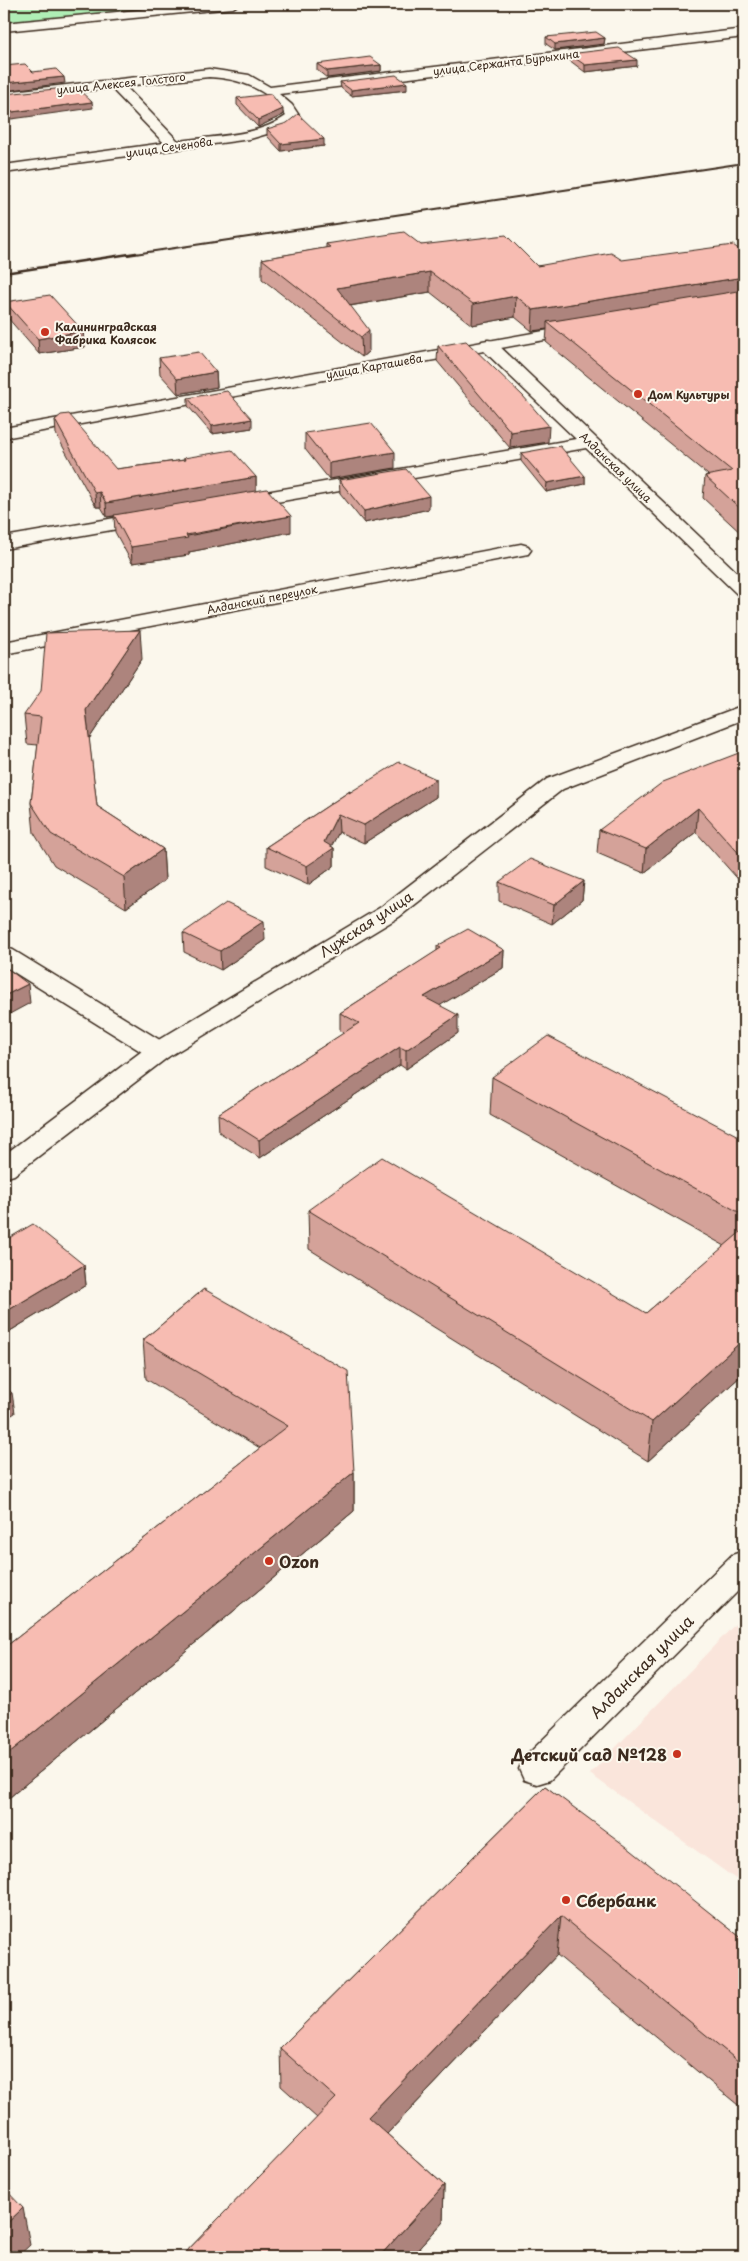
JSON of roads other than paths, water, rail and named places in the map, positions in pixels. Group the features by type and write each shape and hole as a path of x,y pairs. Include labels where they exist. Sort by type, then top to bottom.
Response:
{"street":[{"path":"4,27 233,4"},
{"name":"улица Сержанта Бурыхина","path":"268,91 744,33"},
{"name":"улица Алексея Толстого","path":"4,96 209,74 232,74 254,80 268,91"},
{"path":"115,84 175,146"},
{"name":"улица Сеченова","path":"4,169 245,136 282,126 293,117 290,110 268,91"},
{"name":"улица Карташева","path":"4,433 488,345 600,327"},
{"name":"Алданская улица","path":"488,345 744,590"},
{"path":"219,506 591,442"},
{"path":"4,543 170,514"},
{"name":"Алданский переулок","path":"4,648 521,550"},
{"name":"Лужская улица","path":"4,1169 159,1051 390,912 555,784 744,712"},
{"path":"4,955 159,1051"},
{"name":"Алданская улица","path":"537,1768 744,1564"}],"railway":[{"path":"128,255 744,163"},
{"path":"4,273 136,253"}],"place":[{"name":"Калининградская Фабрика Колясок","path":"45,332"},
{"name":"Дом Культуры","path":"638,394"},
{"name":"Ozon","path":"269,1561"},
{"name":"Детский сад №128","path":"677,1754"},
{"name":"Сбербанк","path":"566,1900"}]}
